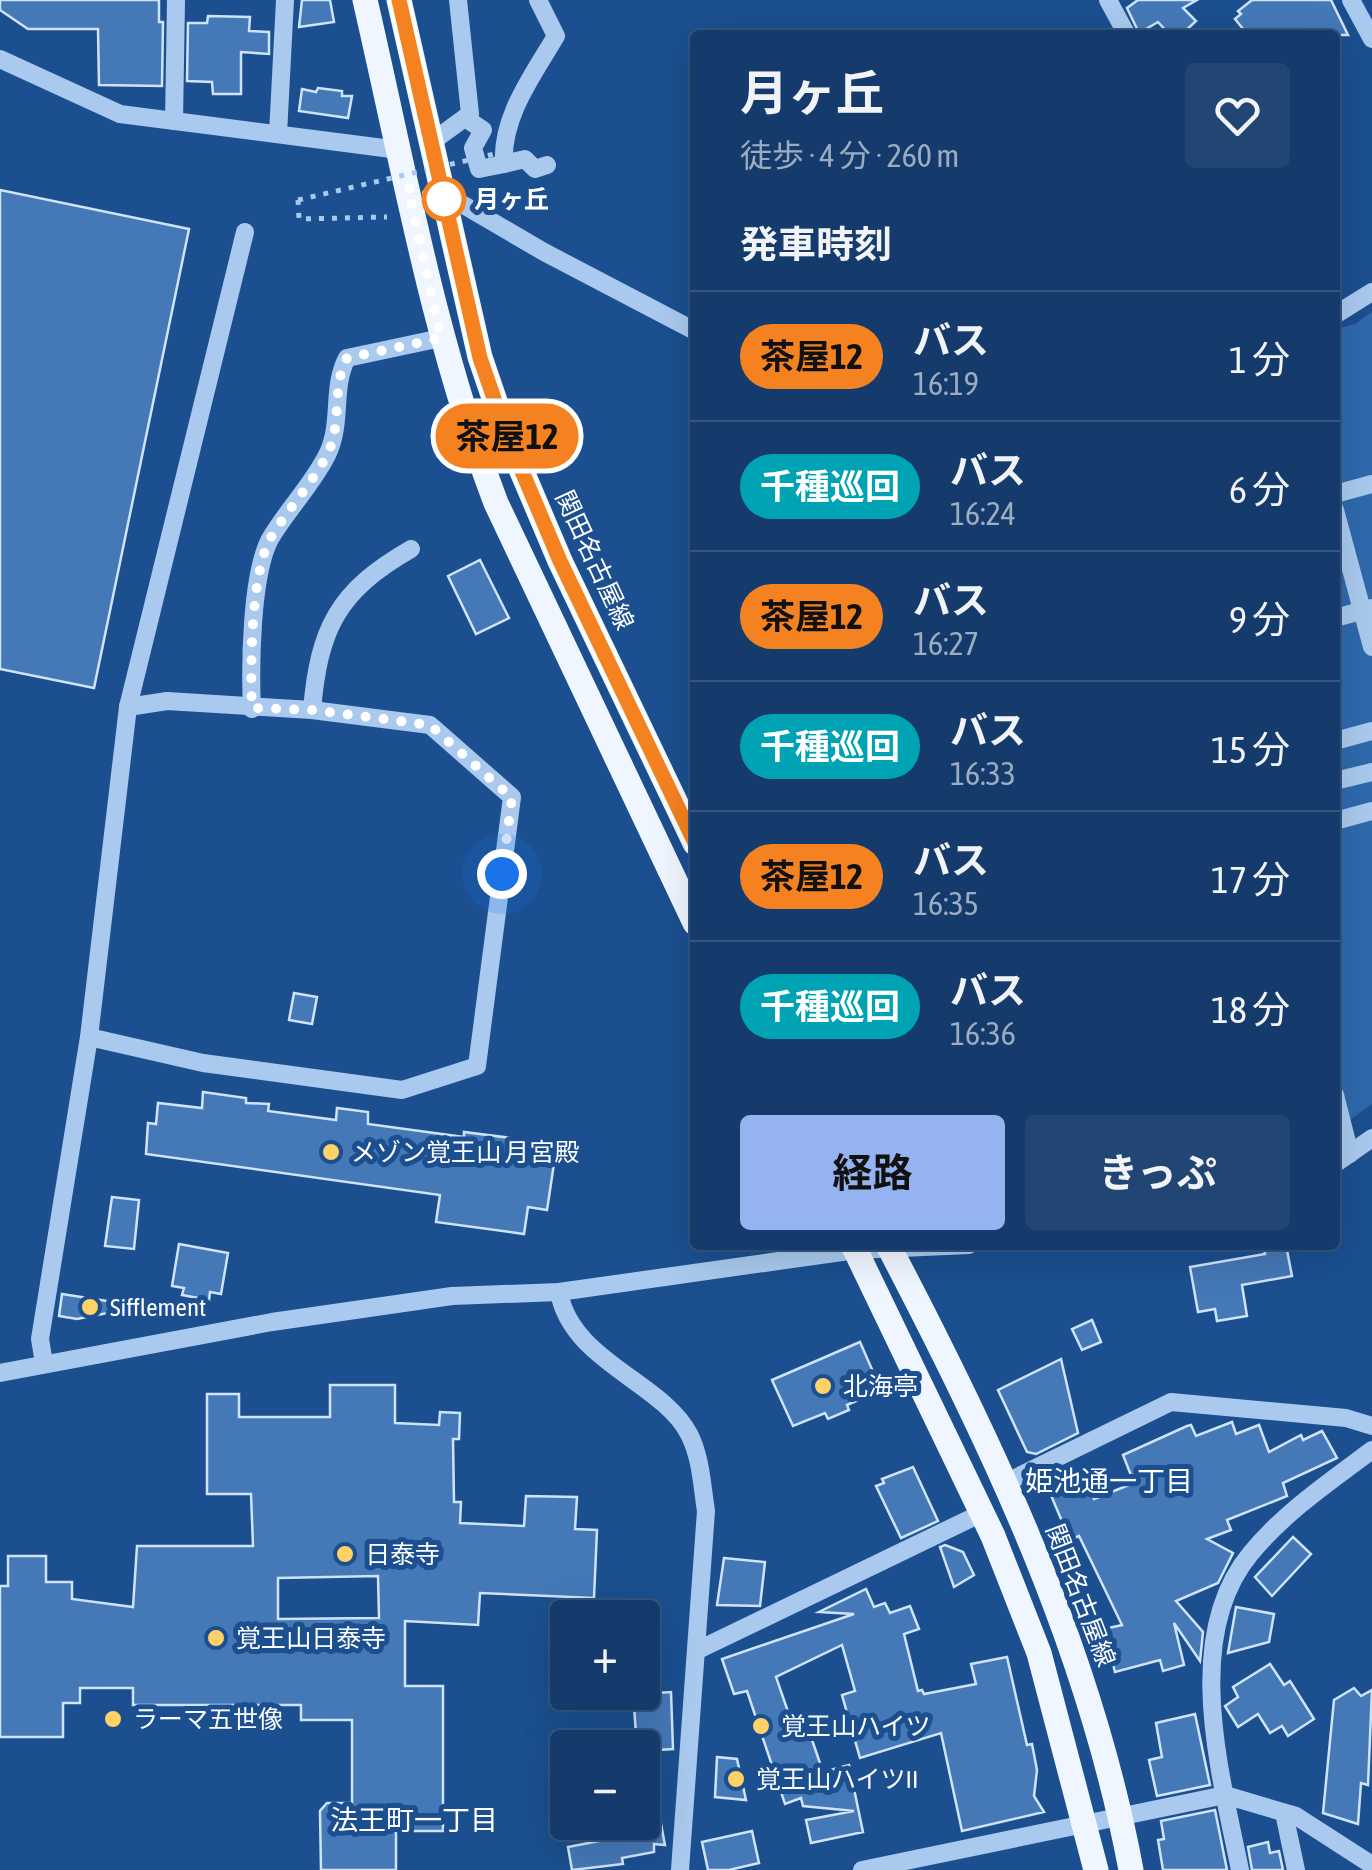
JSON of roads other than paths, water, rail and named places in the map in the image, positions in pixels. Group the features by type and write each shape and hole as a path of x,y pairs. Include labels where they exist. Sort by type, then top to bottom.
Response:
{"main road":[{"path":"364,0 441,338 476,451 496,503 690,912"},
{"name":"関田名古屋線","path":"399,0 480,358 507,436 560,561 690,834"},
{"path":"856,1250 982,1513 1039,1653 1096,1870"},
{"name":"関田名古屋線","path":"890,1250 938,1340 1005,1483 1072,1646 1122,1816 1132,1870"}],"street":[{"path":"174,121 176,0"},
{"path":"278,134 285,0"},
{"path":"433,141 470,114 458,0"},
{"path":"504,158 515,106 556,36 538,0"},
{"path":"1108,0 1124,30"},
{"path":"1352,0 1372,39"},
{"path":"0,59 120,114 399,150"},
{"path":"465,118 483,130 474,148 479,169 504,158 526,159 536,168 546,165"},
{"path":"443,193 544,252 690,328"},
{"path":"44,1363 40,1339 89,1037 128,706 245,232"},
{"path":"1340,313 1372,292"},
{"path":"252,708 250,670 261,564 269,541 326,455 337,425 338,375 347,358 441,338"},
{"path":"1340,493 1372,484"},
{"path":"1340,525 1367,609 1372,647"},
{"path":"312,710 322,647 337,612 364,579 411,550"},
{"path":"1340,617 1367,609"},
{"path":"89,1037 203,1064 402,1090 477,1066 512,798 430,725 312,710 167,701 128,706"},
{"path":"1340,741 1372,731"},
{"path":"1340,781 1372,772"},
{"path":"1340,821 1372,812"},
{"path":"1343,1159 1372,1138"},
{"path":"0,1374 272,1322 452,1296 559,1292 842,1250"},
{"path":"559,1292 562,1312 592,1346 673,1414 693,1443 706,1511 680,1870"},
{"path":"1005,1483 1171,1402 1346,1418 1371,1425"},
{"path":"1240,1870 1213,1726 1211,1689 1214,1636 1226,1595 1248,1556 1294,1508 1372,1450"},
{"path":"696,1651 982,1513"},
{"path":"862,1870 1225,1796 1296,1816 1372,1865"},
{"path":"1284,1812 1296,1870"}],"place":[{"name":"月ヶ丘","path":"444,199"},
{"name":"メゾン覚王山 月宮殿","path":"331,1152"},
{"name":"Sifflement","path":"90,1307"},
{"name":"北海亭","path":"823,1386"},
{"name":"日泰寺","path":"345,1554"},
{"name":"覚王山日泰寺","path":"216,1638"},
{"name":"ラーマ五世像","path":"113,1719"},
{"name":"覚王山ハイツ","path":"761,1726"},
{"name":"覚王山ハイツII","path":"736,1779"}],"district":[{"name":"姫池通一丁目","path":"1109,1481"},
{"name":"法王町一丁目","path":"414,1820"}]}
